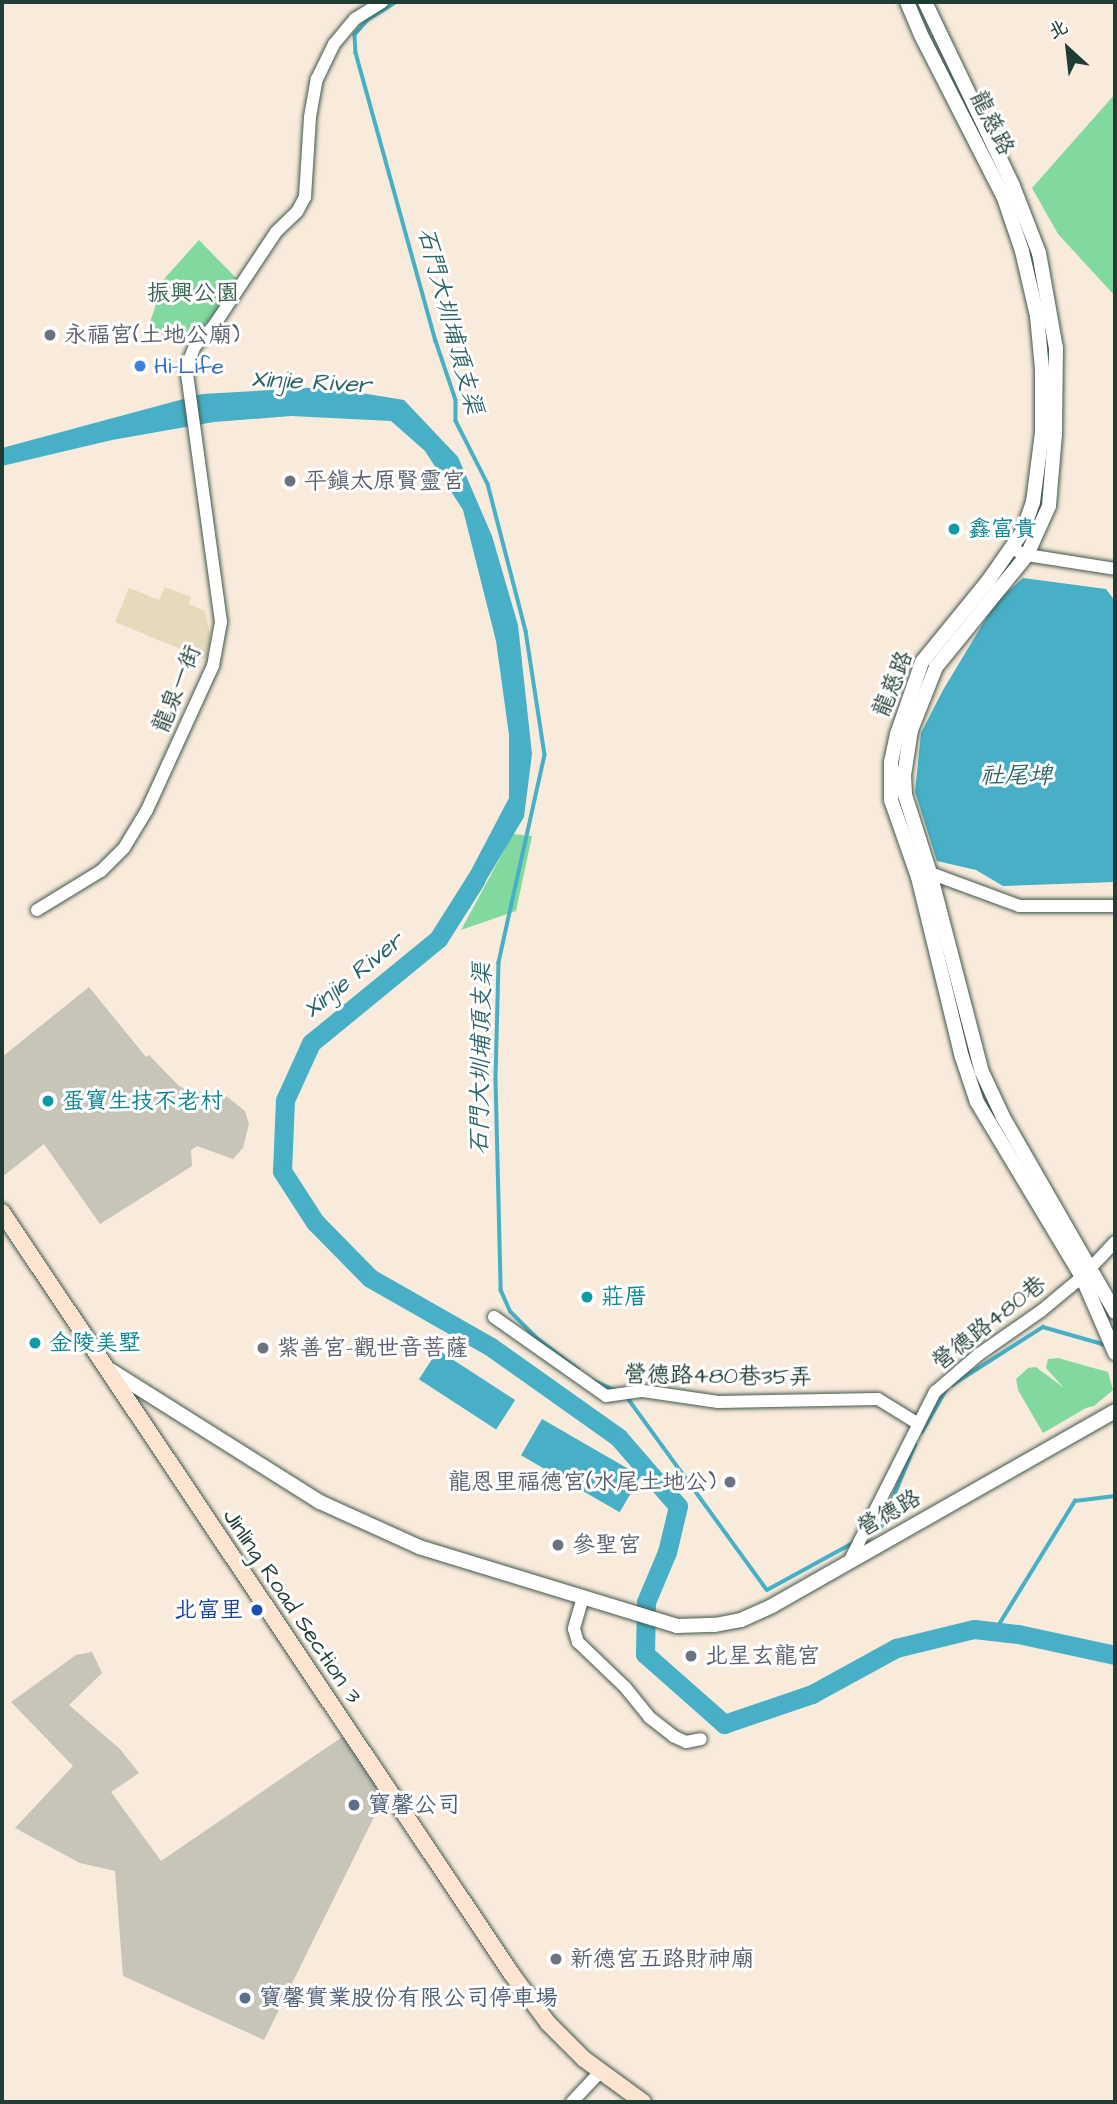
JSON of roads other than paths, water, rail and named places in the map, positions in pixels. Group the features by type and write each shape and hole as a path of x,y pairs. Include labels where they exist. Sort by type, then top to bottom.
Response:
{"main road":[{"name":"Jinling Road Section 3","path":"2,1212 389,1795 548,2023 584,2059 643,2102"}],"street":[{"name":"龍泉一街","path":"37,911 101,871 124,848 147,810 214,666 221,622 192,428 186,368 195,346 213,327 276,232 297,212 305,197 310,117 317,79 334,44 355,19 382,2"},
{"name":"龍慈路","path":"907,2 1004,198 1022,251 1037,316 1048,433 1049,506 1027,555 936,667 911,730 904,775 905,795 962,1057 977,1102 1115,1312"},
{"name":"龍慈路","path":"924,875 891,800 891,762 897,734 922,662 1012,550 1023,531 1034,502 1048,433 1056,348 1039,253 1013,186 925,2"},
{"path":"1012,550 1027,555 1115,569"},
{"path":"924,875 1019,906 1115,906"},
{"name":"營德路480巷","path":"849,1562 935,1392 1086,1271 1115,1242"},
{"name":"龍慈路","path":"1086,1271 1115,1353"},
{"name":"營德路480巷35弄","path":"494,1317 606,1395 643,1391 718,1402 878,1399 917,1423"},
{"name":"營德路","path":"103,1366 320,1502 419,1547 677,1626 715,1625 741,1620 1115,1411"},
{"path":"583,1597 574,1629 578,1642 625,1688 649,1717 673,1736 686,1742 701,1739"},
{"path":"572,2102 601,2071"}],"water":[{"path":"324,387 404,400 458,457 492,536 518,625 532,754 524,817 469,909 458,895 509,798 509,735 496,641 463,510 425,451 391,421 291,416 214,422 112,440 2,466 2,448 202,394"},
{"name":"社尾埤","path":"1023,578 1106,589 1115,601 1115,882 1003,886 976,870 937,861 915,792 921,733 943,690 996,602"},
{"path":"438,1350 515,1400 496,1429 419,1379"},
{"path":"542,1419 641,1476 620,1512 521,1455"}],"waterway":[{"name":"石門大圳埔頂支渠","path":"397,2 368,20 355,35 356,53 436,341 456,400 456,421 488,484 526,631 545,755 499,963 496,1079 501,1290 511,1312 538,1339 578,1369"},
{"name":"Xinjie River","path":"476,879 438,939 311,1043 285,1100 282,1171 315,1222 370,1278 491,1347 618,1437 678,1506 667,1552 646,1602 645,1654 724,1724 812,1694 896,1648 974,1629 1018,1634 1115,1655"},
{"name":"石門大圳埔頂支渠","path":"952,1385 1043,1327 1106,1345"},
{"name":"石門大圳埔頂支渠","path":"592,1380 614,1390"},
{"name":"石門大圳埔頂支渠","path":"922,1432 946,1390"},
{"name":"石門大圳埔頂支渠","path":"627,1397 767,1590 855,1542"},
{"name":"石門大圳埔頂支渠","path":"868,1534 881,1527 915,1445"},
{"name":"石門大圳埔頂支渠","path":"995,1631 1075,1501 1115,1496"}],"place":[{"name":"永福宮(土地公廟)","path":"50,335"},
{"name":"Hi-Life","path":"140,366"},
{"name":"平鎮太原賢靈宮","path":"290,481"},
{"name":"鑫富貴","path":"954,529"},
{"name":"蛋寶生技不老村","path":"48,1101"},
{"name":"莊厝","path":"587,1297"},
{"name":"金陵美墅","path":"35,1343"},
{"name":"紫善宮-觀世音菩薩","path":"263,1348"},
{"name":"龍恩里福德宮(水尾土地公)","path":"730,1482"},
{"name":"參聖宮","path":"558,1545"},
{"name":"北富里","path":"257,1610"},
{"name":"北星玄龍宮","path":"691,1656"},
{"name":"寶馨公司","path":"354,1805"},
{"name":"新德宮五路財神廟","path":"556,1959"},
{"name":"寶馨實業股份有限公司停車場","path":"245,1998"}],"park label":[{"name":"振興公園","path":"193,293"}]}
